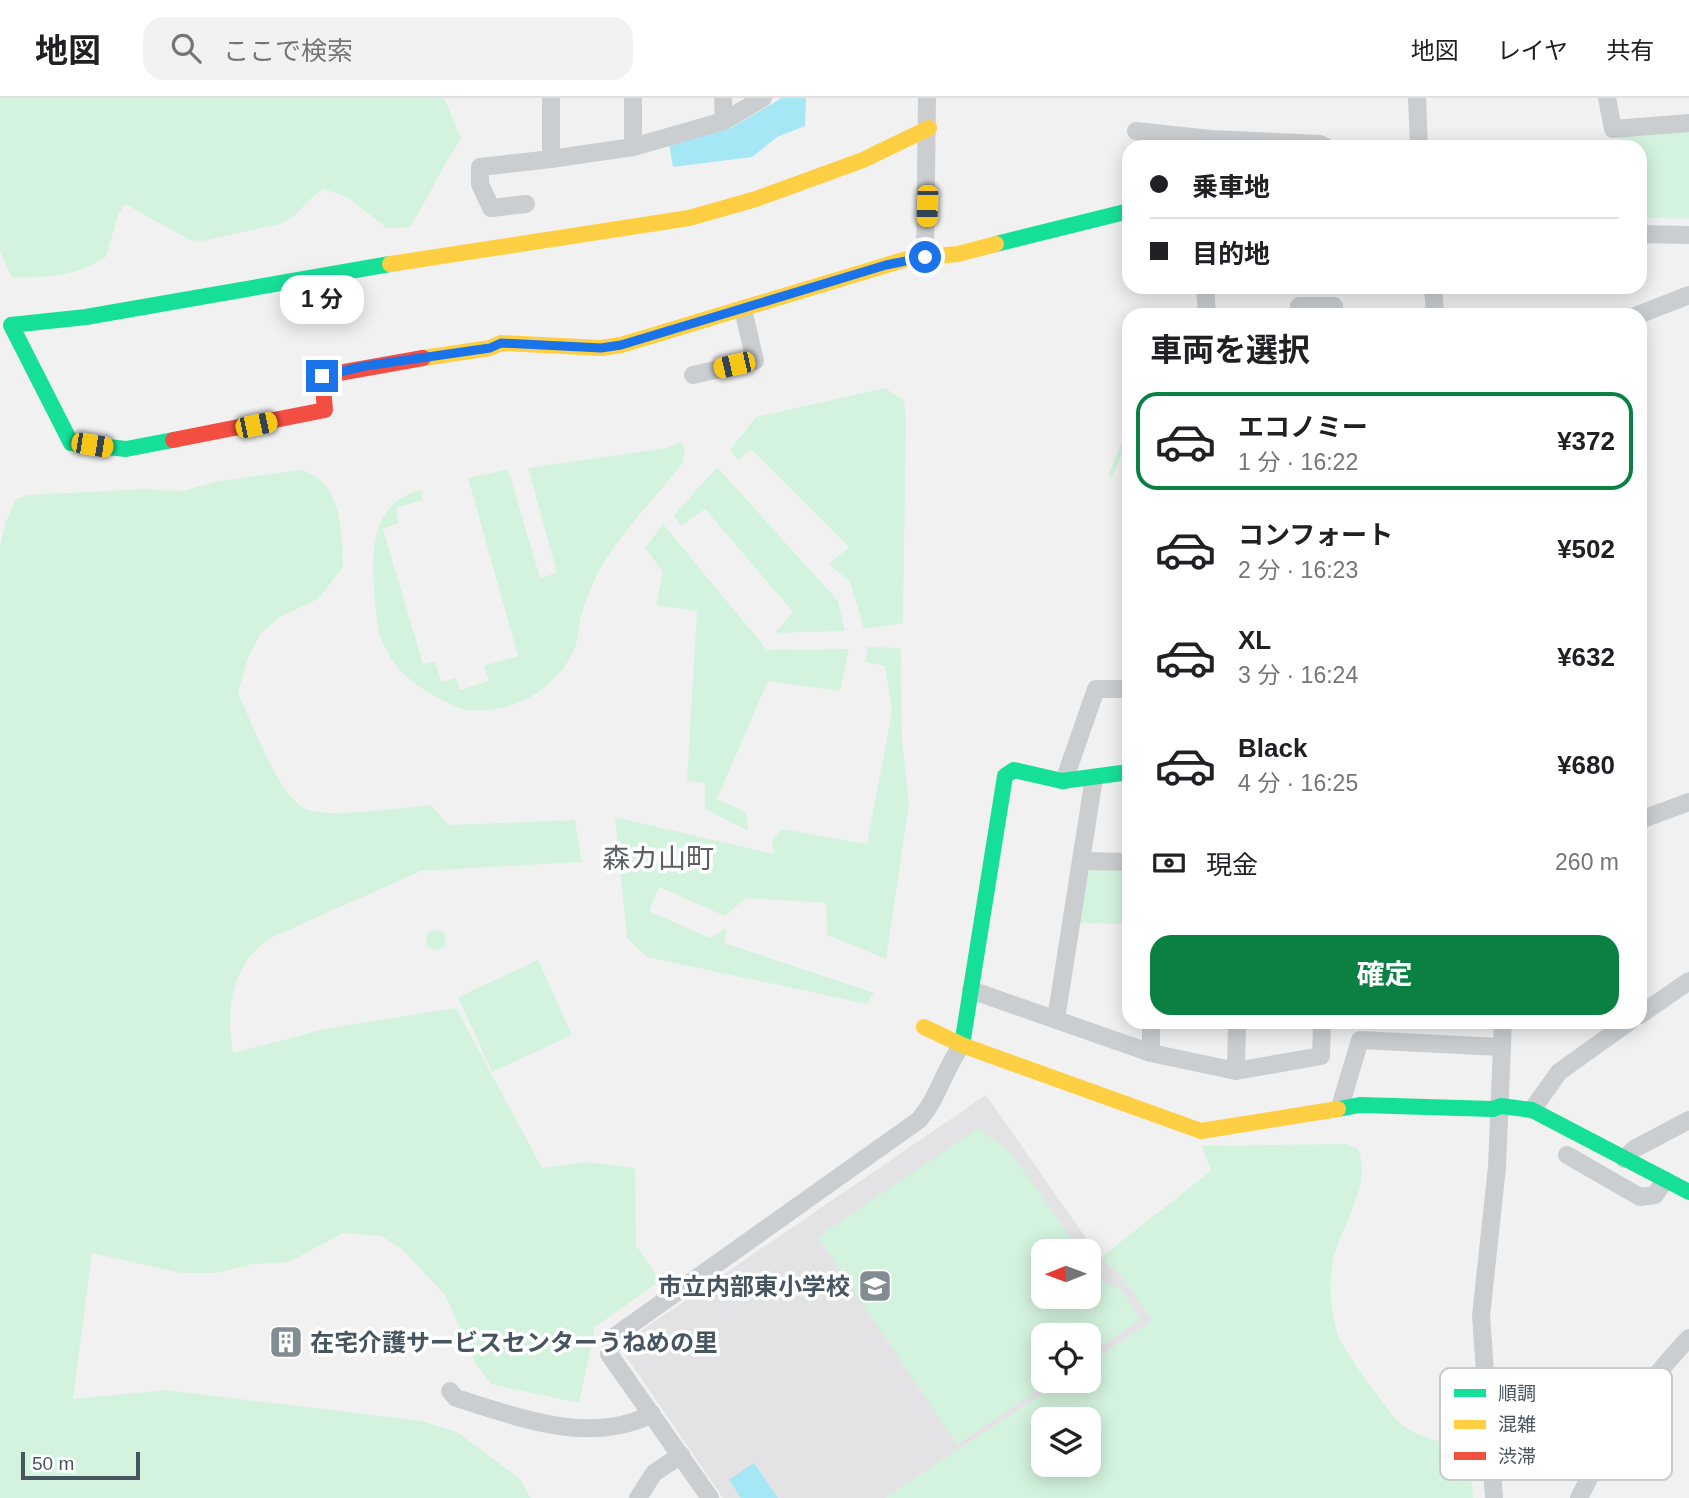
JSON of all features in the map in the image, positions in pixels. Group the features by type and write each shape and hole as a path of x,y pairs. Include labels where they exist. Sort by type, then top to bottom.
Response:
{"street":[{"path":"551,98 551,159"},
{"path":"633,98 633,147"},
{"path":"723,98 724,121"},
{"path":"526,204 491,208 480,184 480,167 633,147 724,121 763,98"},
{"path":"925,257 928,98"},
{"path":"1417,98 1419,140"},
{"path":"1607,98 1613,129 1689,123"},
{"path":"929,128 863,160 757,199 689,218 324,274 86,317 11,325 71,443 126,449 325,410 322,376 365,366 490,348 501,343 601,348 665,333 910,258 958,254 1122,213"},
{"path":"1136,131 1232,140"},
{"path":"1647,234 1689,235"},
{"path":"1647,311 1689,295"},
{"path":"1299,306 1316,308"},
{"path":"693,375 755,360 743,309"},
{"path":"1064,781 1096,689 1122,689"},
{"path":"710,1498 609,1354 615,1336 919,1120 930,1108 946,1067 962,1045 1004,776 1014,770 1064,781 1122,772"},
{"path":"1056,1019 1094,778"},
{"path":"1647,817 1689,802"},
{"path":"1081,861 1122,862"},
{"path":"1647,1009 1689,981"},
{"path":"971,990 1151,1053 1236,1071 1321,1056 1322,1029"},
{"path":"924,1027 962,1045 1201,1131 1340,1107 1390,1104 1493,1109 1501,1106 1532,1110 1689,1192"},
{"path":"1151,1029 1151,1053"},
{"path":"1236,1071 1237,1029"},
{"path":"1485,1368 1481,1316 1492,1226 1501,1106 1502,1029"},
{"path":"1532,1110 1559,1072 1619,1029"},
{"path":"1340,1107 1360,1040 1500,1047"},
{"path":"1624,1159 1634,1149 1689,1120"},
{"path":"1567,1155 1640,1197 1656,1195 1665,1180"},
{"path":"1664,1368 1689,1339"},
{"path":"450,1391 456,1398 513,1415 579,1429 635,1422 652,1414"},
{"path":"638,1498 654,1473 681,1455"},
{"path":"1493,1480 1494,1498"},
{"path":"1579,1498 1588,1480"}],"shaded area":[{"name":"市立内部東小学校","path":"986,1095 1087,1239 1031,1239 1031,1309 1101,1309 1101,1259 1121,1275 1153,1321 1101,1355 1101,1323 1031,1323 1031,1393 1044,1393 885,1498 723,1498 619,1346"}],"green space":[{"path":"0,98 444,98 461,139 410,227 387,228 347,197 324,189 284,223 202,241 190,240 125,204 118,215 106,257 83,269 61,275 12,277 0,252"},
{"path":"1689,128 1689,218 1647,218 1647,140 1619,140 1618,134"},
{"path":"885,388 904,400 906,418 903,623 864,629 850,582 829,564 849,547 751,449 738,460 730,450 756,417"},
{"path":"1122,441 1122,454 1110,481 1109,473"},
{"path":"681,442 685,451 682,464 628,528 600,569 584,608 574,650 566,665 543,688 515,704 483,711 466,710 426,691 397,666 379,633 373,563 379,525 388,510 401,498 421,490 423,500 396,508 399,523 383,529 423,664 435,661 441,682 456,678 460,690 489,681 484,666 518,656 468,478 508,469 540,578 557,573 528,468 667,448"},
{"path":"717,467 838,601 845,631 775,633 793,612 705,509 681,526 674,515"},
{"path":"301,470 315,476 332,496 340,524 343,567 318,599 280,617 261,633 249,655 238,693 267,757 286,790 296,802 317,812 367,812 431,805 449,825 575,820 582,862 421,871 270,938 247,961 234,989 230,1020 233,1053 329,1028 456,1008 542,1168 585,1162 635,1168 636,1245 660,1281 595,1327 579,1403 491,1384 476,1364 445,1295 402,1249 381,1236 343,1233 289,1262 253,1264 217,1273 182,1273 92,1253 73,1399 166,1390 422,1421 457,1432 520,1479 531,1498 0,1498 0,546 6,521 16,499 27,495 144,489 182,491 218,481"},
{"path":"663,524 767,650 849,649 840,691 768,681 717,799 746,812 748,831 705,809 705,783 687,781 697,611 656,605 663,572 645,548"},
{"path":"868,647 901,648 902,740 909,804 886,959 827,935 826,903 746,898 725,916 659,887 649,911 710,938 727,928 724,943 874,993 867,1004 647,957 627,938 615,817 774,854 772,839 782,829 867,844 892,712 885,666 865,662"},
{"path":"1095,868 1122,869 1122,924 1079,923 1087,875"},
{"path":"436,930 443,933 446,940 443,947 436,950 429,947 426,940 429,933"},
{"path":"538,960 572,1035 492,1072 458,997"},
{"path":"978,1128 1011,1153 1072,1239 1031,1239 1031,1309 1101,1309 1101,1281 1121,1289 1140,1320 1101,1347 1101,1323 1031,1323 1031,1393 1033,1393 957,1445 818,1237"},
{"path":"1347,1144 1358,1149 1362,1162 1359,1191 1331,1271 1331,1298 1338,1335 1366,1380 1400,1423 1414,1432 1440,1442 1440,1480 1471,1480 1473,1498 885,1498 1044,1393 1101,1393 1101,1355 1152,1321 1121,1275 1101,1257 1211,1171 1202,1146"}],"water":[{"path":"782,98 806,98 805,126 777,137 752,157 673,167 669,144 729,129"},
{"path":"754,1463 778,1498 741,1498 729,1480"}],"traffic: fast":[{"path":"996,244 1122,213"},
{"path":"173,440 126,449 71,443 11,325 86,317 390,264"},
{"path":"962,1045 1005,776 1014,770 1062,781 1122,773"},
{"path":"1338,1109 1360,1105 1493,1109 1501,1106 1532,1110 1689,1192"}],"traffic: slow":[{"path":"390,264 689,218 756,199 863,160 929,128"},
{"path":"423,358 490,348 501,343 601,348 621,345 910,258 958,254 996,244"},
{"path":"924,1027 962,1045 1201,1131 1338,1109"}],"traffic: jam":[{"path":"173,440 325,410 322,376 423,358"}],"place":[{"name":"市立内部東小学校","path":"875,1286"},
{"name":"在宅介護サービスセンターうねめの里","path":"286,1342"}],"district":[{"name":"森カ山町","path":"658,858"}],"route":[{"path":"322,376 365,366 490,348 501,343 601,348 621,345 816,285 910,258 925,257"}]}
